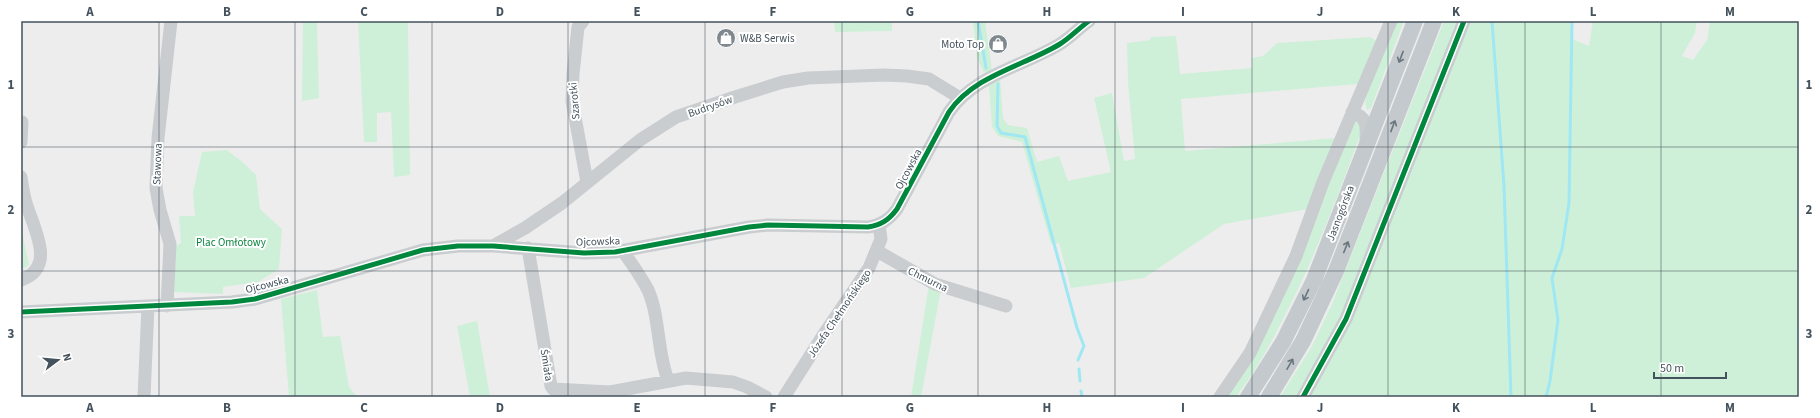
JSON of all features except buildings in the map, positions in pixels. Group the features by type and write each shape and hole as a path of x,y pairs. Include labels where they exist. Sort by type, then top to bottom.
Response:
{"main road":[{"name":"Jasnogórska","path":"1248,397 1272,362 1303,302 1325,253 1415,21"},
{"name":"Jasnogórska","path":"1269,397 1303,341 1336,271 1434,21"}],"street":[{"name":"Stawowa","path":"167,306 170,244 160,210 156,188 158,138 171,21"},
{"name":"Szarotki","path":"583,21 578,27 572,74 572,101 587,182"},
{"name":"Ojcowska","path":"21,312 167,306 255,299 423,250 458,246 493,246 584,253 623,251 749,227 768,225 868,227 878,225 887,220 897,210 949,112 960,98 991,77 1060,44 1089,21"},
{"path":"1220,397 1250,353 1296,256 1323,182 1391,21"},
{"path":"1303,397 1346,319 1464,21"},
{"name":"Budrysów","path":"493,246 525,228 556,207 640,140 676,117 783,82 808,78 907,76 929,79 960,98"},
{"path":"1352,112 1364,119 1366,125 1366,147"},
{"path":"21,142 22,122"},
{"path":"21,177 25,199 36,228 41,255 39,266 30,277 21,280"},
{"name":"Józefa Chełmońskiego","path":"784,397 822,337 869,268 881,239 878,225"},
{"name":"Śmiała","path":"528,248 551,386 553,389 610,392 668,380 686,378 733,382 747,387 766,397"},
{"path":"623,251 647,290 652,304 663,367 668,380"},
{"name":"Chmurna","path":"877,251 935,284 1006,306"},
{"path":"144,397 148,306"}],"green space":[{"path":"303,21 317,21 319,98 302,101"},
{"path":"358,21 408,21 410,175 394,177 391,112 377,113 377,142 364,142"},
{"path":"834,21 892,21 892,31 835,32"},
{"path":"973,21 985,21 992,70 984,73 977,57"},
{"path":"1396,21 1404,21 1371,108 1367,110 1365,103 1366,94"},
{"path":"1444,21 1459,21 1354,296 1300,397 1280,397 1312,346 1332,304"},
{"path":"1467,21 1570,21 1572,39 1589,46 1593,21 1697,21 1695,33 1682,56 1693,60 1707,40 1710,21 1799,21 1799,397 1308,397"},
{"path":"1176,36 1180,74 1252,68 1252,58 1263,56 1277,43 1370,37 1377,41 1358,84 1181,99 1185,151 1335,138 1308,209 1224,224 1144,278 1071,288 1059,243 1051,244 1022,142 998,136 992,127 989,85 1000,77 1003,118 1008,125 1027,128 1037,162 1059,156 1068,181 1111,172 1094,98 1112,93 1124,161 1135,159 1128,83 1127,43 1150,40 1151,37"},
{"path":"1354,119 1360,120 1361,133 1313,256 1291,304 1265,354 1242,389 1236,397 1225,397"},
{"name":"Plac Omłotowy","path":"227,150 256,175 260,209 282,229 279,269 258,282 223,287 223,294 174,292 176,246 181,243 179,216 195,216 193,192 202,152"},
{"path":"21,226 29,265 21,270"},
{"path":"929,284 941,289 921,397 911,397"},
{"path":"317,290 323,337 340,336 349,387 357,397 289,397 281,299"},
{"path":"477,321 490,397 470,397 457,326"}],"waterway":[{"path":"978,21 986,68"},
{"path":"1492,21 1504,186 1511,397"},
{"path":"1546,397 1550,381 1558,320 1552,278 1562,249 1569,203 1572,21"},
{"path":"998,84 997,126 1001,133 1025,137 1077,328 1084,346 1078,360"},
{"path":"1079,369 1080,381"},
{"path":"1081,391 1082,397"}],"cycle path":[{"path":"21,312 232,302 255,299 423,250 458,246 493,246 584,253 615,252 749,227 768,225 873,226 884,221 897,209 949,112 959,99 972,89 1000,72 1046,52 1060,44 1089,21"},
{"path":"1303,397 1346,319 1464,21"}],"place":[{"name":"W&B Serwis","path":"726,38"},
{"name":"Moto Top","path":"998,44"}]}
